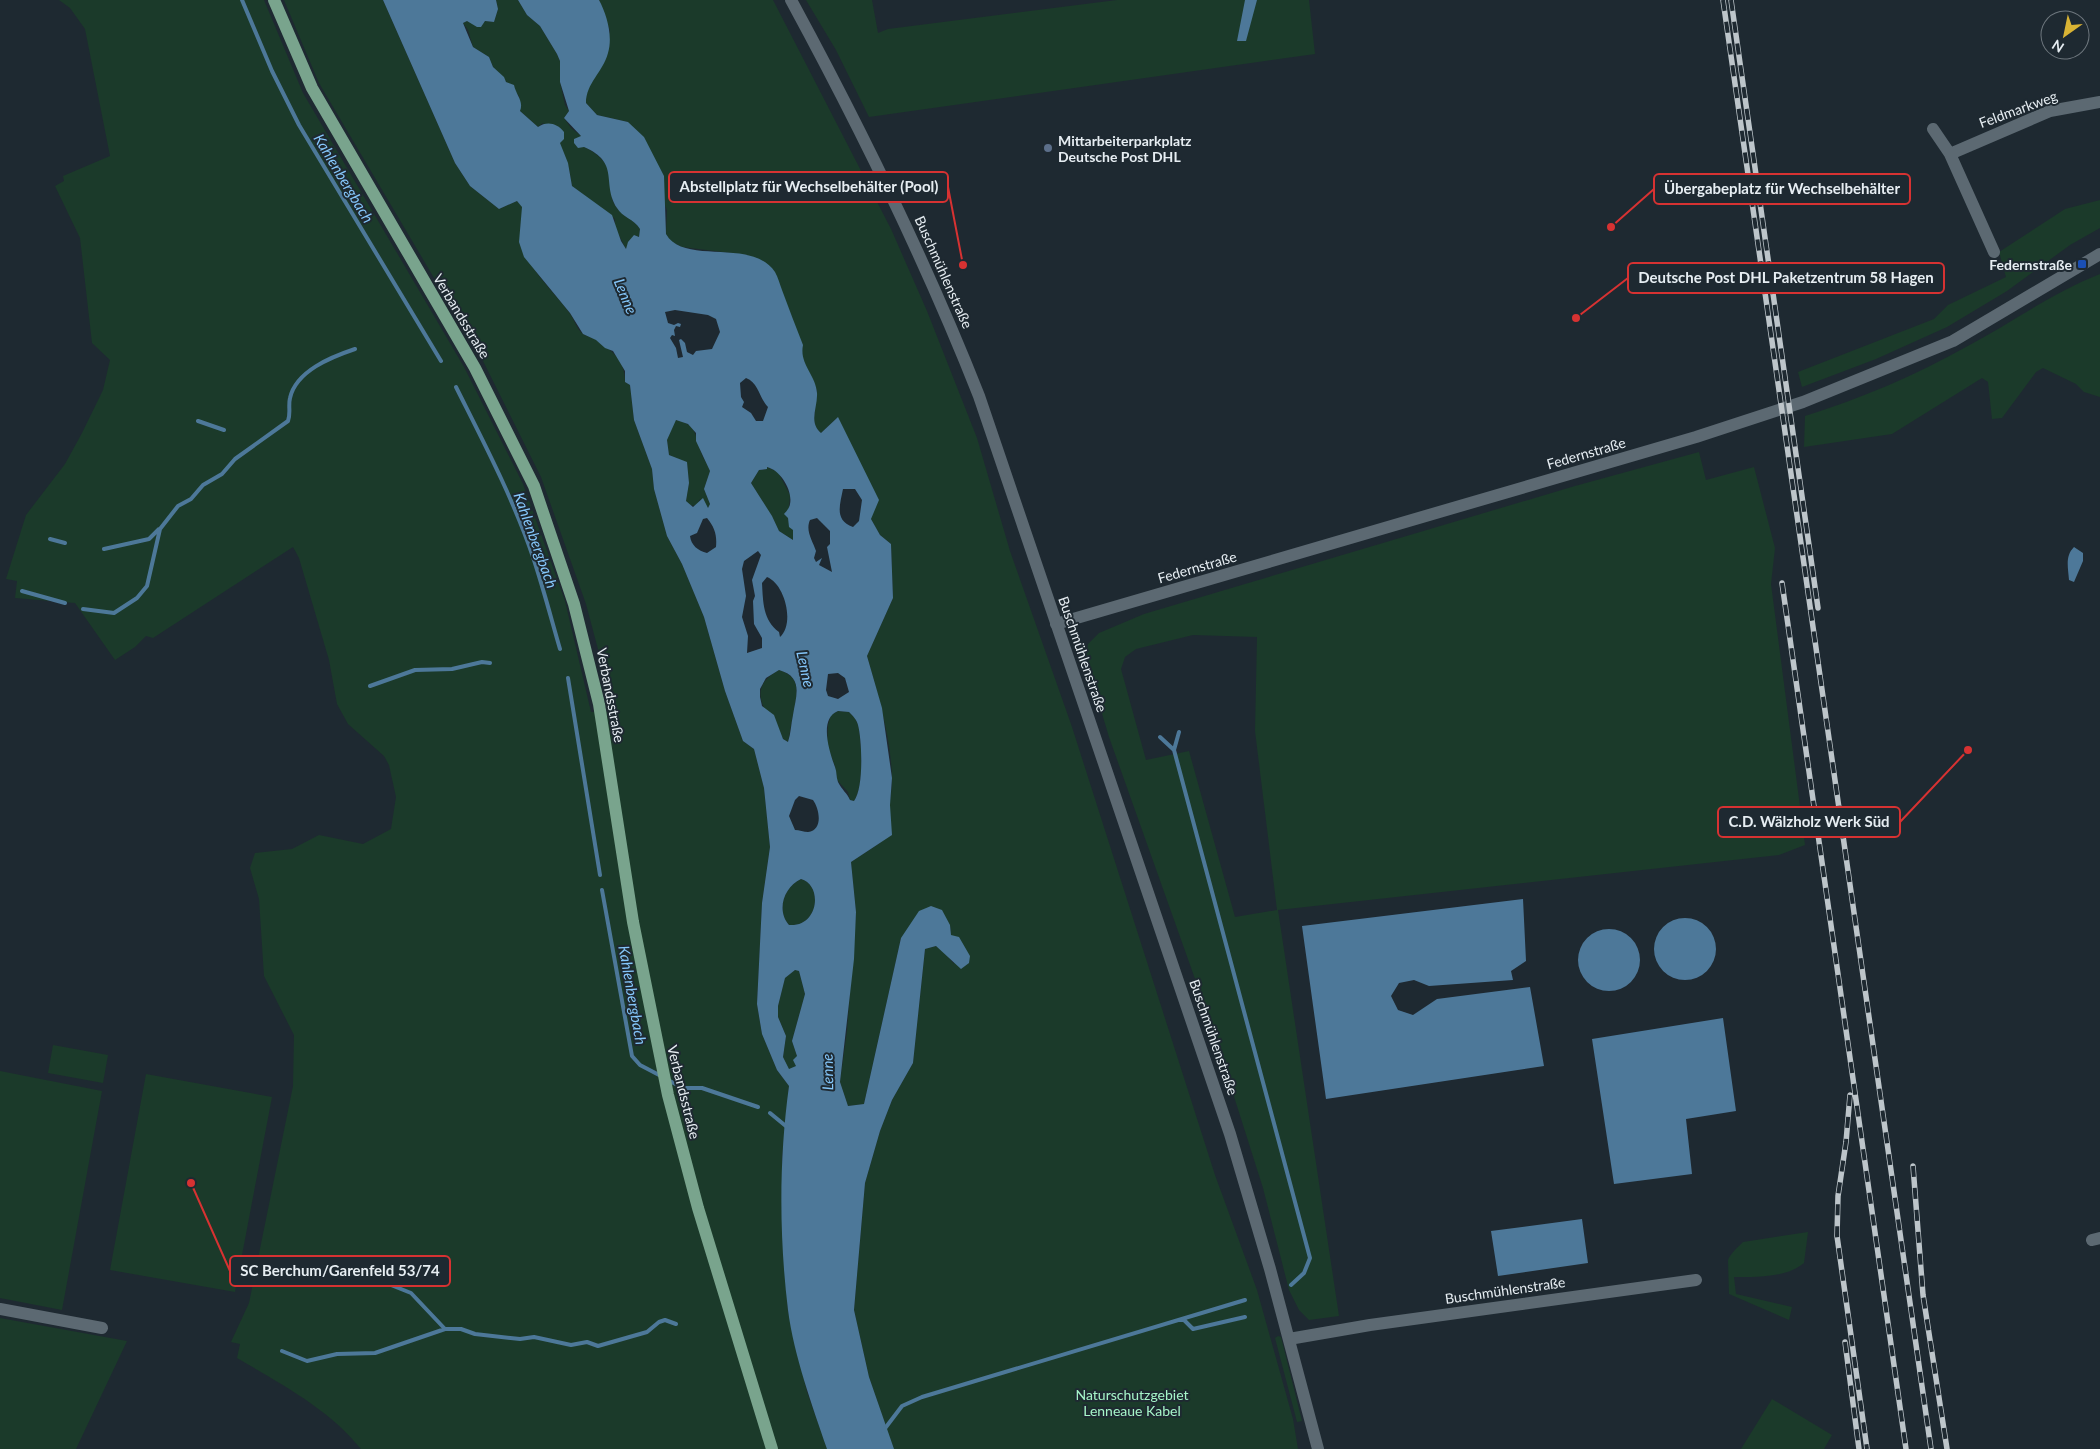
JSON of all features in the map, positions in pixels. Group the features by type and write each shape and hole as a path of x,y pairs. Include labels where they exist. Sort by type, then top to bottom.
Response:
{"main road":[{"name":"Verbandsstraße","path":"274,0 312,88 476,368 534,486 574,604 592,669 633,922 668,1095 698,1208 772,1449"}],"street":[{"name":"Buschmühlenstraße","path":"791,0 880,169 947,314 979,396 1230,1134 1289,1339 1318,1449"},
{"name":"Feldmarkweg","path":"1950,154 2050,111 2100,102"},
{"path":"1933,129 1950,154 1994,252"},
{"name":"Federnstraße","path":"1056,624 1730,426 1803,402 1953,341 2100,254"},
{"name":"Buschmühlenstraße","path":"1289,1339 1370,1325 1696,1280"},
{"path":"0,1309 102,1328"}],"green space":[{"name":"Naturschutzgebiet Lenneaue Kabel","path":"59,0 264,0 303,93 464,367 523,484 565,601 591,712 609,712 603,668 586,604 541,477 483,361 319,83 284,0 383,0 455,163 470,186 499,209 517,201 523,207 520,227 521,238 528,259 570,314 581,332 603,344 620,362 625,382 630,385 634,420 652,469 654,489 667,536 682,564 704,617 725,691 743,741 754,749 764,788 770,847 762,903 757,1004 762,1034 777,1070 789,1086 782,1158 783,1242 788,1311 807,1392 827,1448 887,1430 869,1377 854,1310 865,1183 880,1131 892,1100 913,1063 925,949 936,946 954,964 950,925 901,938 864,1104 848,1106 840,1082 847,1031 856,912 851,862 880,843 892,786 887,732 867,656 893,598 891,544 880,535 871,519 837,418 821,433 816,428 814,420 817,391 801,355 747,255 682,247 670,241 666,234 667,210 628,122 597,115 586,103 586,92 610,31 599,0 773,0 891,229 927,311 977,438 1010,551 1072,727 1215,1175 1257,1290 1293,1419 1298,1449 361,1449 319,1409 237,1358 240,1344 231,1342 249,1303 293,1086 294,1035 264,976 259,899 250,868 255,853 292,849 319,835 363,844 391,829 396,797 389,765 384,756 348,724 337,704 329,660 299,558 293,547 153,638 146,636 135,647 115,660 75,603 15,598 17,581 6,579 26,515 65,464 82,433 103,390 110,360 92,343 80,238 55,186 64,181 63,176 110,156 85,29 70,8"},
{"path":"496,0 518,0 527,15 540,26 557,54 560,61 560,82 565,105 569,111 564,118 571,128 581,136 584,147 598,155 605,163 610,173 614,204 619,211 640,229 639,237 634,235 626,249 615,228 615,219 572,186 566,159 550,131 543,123 538,127 520,111 519,96 493,67 489,57 473,47 468,30 463,23 467,21 481,26 485,21 494,22 498,9"},
{"path":"806,0 872,0 878,33 888,29 1117,0 1309,0 1315,54 869,117 836,50"},
{"path":"2100,200 2100,228 2070,245 2007,291 1947,327 1876,359 1802,387 1798,372 1934,319 1948,305 2006,277 1999,252 2065,209"},
{"path":"2100,274 2100,397 2084,392 2076,384 2043,368 2036,372 2002,418 1992,419 1988,382 1982,378 1892,434 1804,447 1805,416 1908,377 1983,338 2065,290"},
{"path":"675,420 688,424 694,431 702,455 709,468 710,471 704,489 710,504 708,508 700,499 697,506 689,505 686,501 689,483 687,463 669,455 667,440"},
{"path":"1699,452 1706,480 1754,467 1775,548 1771,584 1805,845 1779,855 1278,910 1339,1316 1309,1320 1299,1310 1289,1290 1263,1188 1210,1021 1109,737 1086,660 1088,644 1099,633 1144,614 1575,486","holes":["1193,635 1257,637 1255,731 1277,910 1235,917 1189,751 1146,760 1121,669 1125,657 1136,649"]},
{"path":"767,467 778,472 790,495 788,518 793,530 793,540 779,531 751,483 759,470 764,470"},
{"path":"779,670 787,673 792,678 796,688 796,701 788,742 783,739 766,711 760,694 762,686 768,678"},
{"path":"838,711 849,712 858,725 861,775 854,801 850,800 848,792 837,780 835,766 827,745 828,725 831,715"},
{"path":"801,879 813,889 815,897 812,913 807,920 799,924 789,925 783,913 784,899 790,887"},
{"path":"795,970 799,971 805,994 792,1041 797,1056 796,1066 789,1070 783,1057 786,1036 778,1017 778,1006 785,978"},
{"path":"53,1045 108,1055 103,1083 48,1073"},
{"path":"0,1071 102,1091 62,1310 0,1298"},
{"path":"146,1074 272,1097 235,1292 110,1270"},
{"path":"1808,1232 1804,1263 1797,1268 1771,1276 1734,1277 1736,1294 1792,1307 1789,1320 1729,1294 1728,1260 1743,1242"},
{"path":"0,1318 127,1341 76,1449 0,1449"},
{"path":"1281,1337 1302,1421 1297,1422 1275,1338"},
{"path":"1772,1399 1832,1435 1824,1449 1741,1449"}],"water":[{"name":"Lenne","path":"383,0 496,0 498,9 494,22 485,21 481,27 477,27 467,21 463,23 473,47 489,57 493,67 504,77 506,82 514,85 520,101 520,111 538,127 552,124 564,132 564,139 560,143 568,163 572,186 612,215 621,241 626,249 628,242 634,235 639,237 640,229 617,208 610,190 608,174 603,160 584,147 578,148 574,143 574,139 581,136 564,118 569,111 560,82 560,61 540,26 527,15 518,0 599,0 608,26 610,40 606,60 589,89 586,103 597,115 628,122 644,137 664,176 666,234 675,243 687,249 750,256 764,262 775,272 803,345 802,352 805,364 816,387 817,398 814,419 817,429 821,433 838,417 879,500 871,519 880,535 891,544 893,598 867,656 882,708 892,778 890,805 892,835 851,862 856,912 854,959 840,1082 848,1106 864,1104 901,938 919,911 931,906 942,910 950,925 951,935 959,937 970,956 969,963 961,969 936,946 925,949 913,1063 892,1100 880,1131 865,1183 854,1310 869,1377 894,1449 827,1449 804,1380 795,1345 785,1282 781,1198 783,1141 789,1086 777,1070 762,1034 757,1004 762,903 770,847 764,788 754,749 743,741 725,691 704,617 682,564 667,536 654,489 652,469 634,420 630,385 625,382 625,371 613,351 583,334 570,313 524,257 519,242 522,207 517,201 499,209 470,186 455,163","holes":["675,310 708,315 716,319 720,332 712,349 696,351 693,355 687,352 685,343 681,339 679,340 683,357 678,358 676,348 670,338 672,335 675,336 674,330 676,326 680,327 681,324 674,325 668,323 665,312","746,378 754,383 768,407 763,421 756,421 751,413 742,407 744,402 741,397 740,383","676,420 688,424 696,433 696,441 710,471 704,489 710,504 708,508 703,498 693,507 686,501 689,483 687,462 669,455 667,440","767,467 781,476 790,493 789,507 784,514 788,518 789,527 793,530 793,540 779,531 772,516 751,483 759,470 767,469","843,489 855,489 862,500 859,521 853,527 843,520 840,506","707,518 715,532 716,547 707,553 704,552 693,545 690,536 697,533 703,519","817,518 830,531 830,544 827,547 832,572 819,565 822,558 816,562 814,558 816,551 808,528 810,520","758,551 761,555 752,580 755,596 753,601 754,624 762,638 762,648 747,653 748,636 742,617 746,596 742,569 744,561","767,577 779,587 786,605 787,623 780,637 779,632 767,616 762,583","779,670 792,677 795,682 796,694 788,742 783,739 774,715 762,706 760,689 766,678","838,673 845,678 849,692 838,699 828,696 826,690 828,674","838,711 849,712 857,723 860,741 861,775 854,801 850,800 838,782 828,745 828,721","799,796 813,800 819,818 816,827 808,832 795,830 789,816 795,800","801,879 813,889 814,905 812,913 807,920 799,924 789,925 783,913 786,893 790,887","795,970 799,971 805,994 792,1041 797,1056 793,1060 796,1066 789,1069 783,1057 786,1036 778,1017 778,1006 785,978"]},
{"path":"1245,0 1257,0 1246,41 1237,41"},
{"path":"2074,547 2083,553 2083,561 2074,582 2069,580 2068,562 2069,554"},
{"path":"1523,899 1526,961 1511,971 1513,980 1429,986 1414,980 1399,983 1391,996 1398,1010 1413,1015 1437,999 1530,987 1544,1066 1326,1099 1302,926"},
{"path":"1679,918 1691,918 1707,927 1714,937 1716,949 1714,961 1707,971 1691,980 1679,980 1668,975 1659,966 1654,955 1654,943 1659,932 1668,923"},
{"path":"1609,929 1626,934 1631,938 1635,943 1640,960 1635,977 1631,982 1626,986 1609,991 1592,986 1587,982 1583,977 1578,960 1583,943 1587,938 1592,934"},
{"path":"1723,1018 1736,1111 1686,1119 1692,1174 1614,1184 1592,1039"},
{"path":"1582,1219 1588,1263 1498,1276 1491,1231"}],"waterway":[{"name":"Kahlenbergbach","path":"242,0 272,71 299,125 441,361"},
{"path":"83,609 114,613 137,598 147,586 160,529 178,506 191,499 203,485 222,474 235,459 288,421 289,401 299,380 325,361 355,349"},
{"name":"Kahlenbergbach","path":"456,387 497,471 525,535 560,649"},
{"path":"198,421 224,430"},
{"path":"104,549 149,539 159,529"},
{"path":"50,539 65,543"},
{"path":"22,591 65,603"},
{"path":"370,686 415,670 452,669 482,662 490,663"},
{"name":"Kahlenbergbach","path":"568,678 600,875"},
{"path":"1174,750 1179,732"},
{"path":"1160,737 1174,750 1310,1258 1304,1273 1291,1285"},
{"name":"Kahlenbergbach","path":"602,890 632,1056 640,1065 661,1076"},
{"name":"Kahlenbergbach","path":"668,1080 683,1088 702,1088 758,1107"},
{"name":"Kahlenbergbach","path":"770,1113 787,1127"},
{"path":"391,1285 411,1293 445,1329"},
{"path":"883,1431 902,1406 922,1397 1245,1300"},
{"path":"1183,1319 1193,1329 1245,1317"},
{"path":"282,1351 307,1361 337,1354 375,1353 445,1329 461,1329 475,1334 520,1339 534,1337 571,1345 587,1342 598,1346 647,1332 659,1322 665,1320 676,1324"}],"railway":[{"path":"1723,0 1931,1449"},
{"path":"1731,0 1818,608"},
{"path":"1782,583 1906,1449"},
{"path":"1850,1095 1846,1142 1838,1196 1837,1236 1867,1449"},
{"path":"1913,1166 1923,1295 1947,1449"},
{"path":"1845,1342 1859,1449"}],"place":[{"name":"Mittarbeiterparkplatz Deutsche Post DHL","path":"1048,148"},
{"name":"Übergabeplatz für Wechselbehälter","path":"1611,227"},
{"name":"Federnstraße","path":"2082,264"},
{"name":"Abstellplatz für Wechselbehälter (Pool)","path":"963,265"},
{"name":"Deutsche Post DHL Paketzentrum 58 Hagen","path":"1576,318"},
{"name":"C.D. Wälzholz Werk Süd","path":"1968,750"},
{"name":"SC Berchum/Garenfeld 53/74","path":"191,1183"}]}
